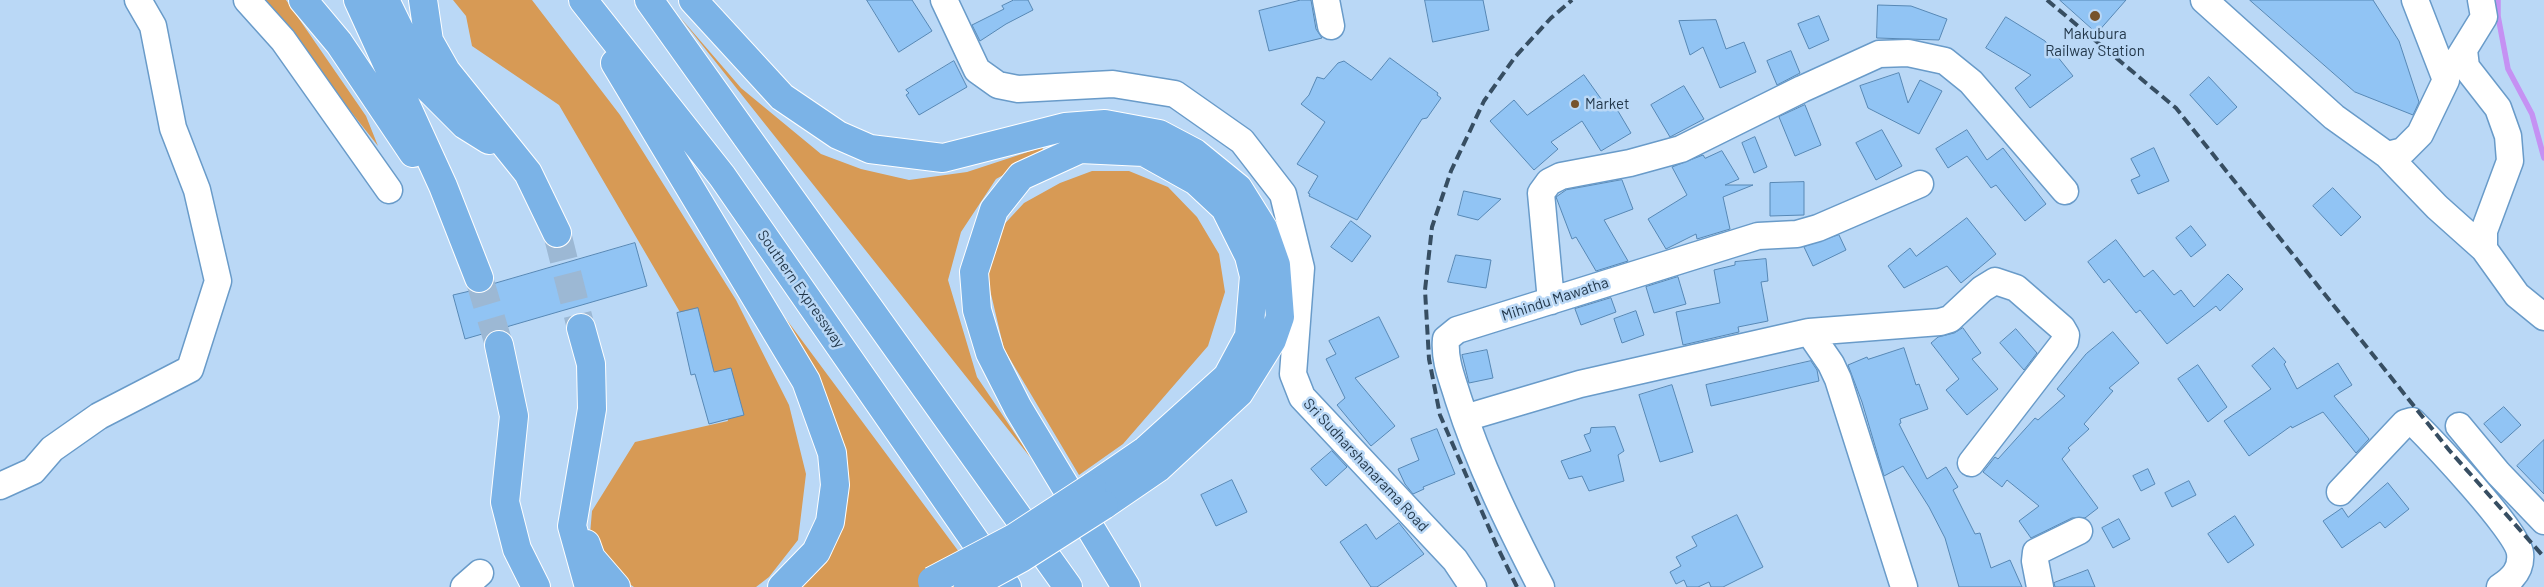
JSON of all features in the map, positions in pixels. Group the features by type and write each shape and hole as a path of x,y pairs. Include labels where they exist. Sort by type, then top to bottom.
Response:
{"highway":[{"path":"303,0 339,43 419,161 443,186"},
{"path":"358,0 443,186 479,278"},
{"path":"385,0 428,88 465,124 512,156"},
{"path":"423,0 429,41 446,71 512,156 528,173 558,233"},
{"path":"576,0 806,381 832,453 835,485 830,522 816,552 782,587"},
{"name":"Southern Expressway","path":"583,0 722,176 1007,587"},
{"path":"649,0 1068,587"},
{"path":"693,0 782,97 838,135 870,149 943,158 1065,127 1105,124 1159,134 1195,153 1238,188 1264,228 1276,265 1280,317 1272,340 1239,393 1158,468 1098,496 926,584"},
{"path":"968,587 1021,558 1098,496 1146,450 1227,378 1249,336 1254,276 1249,256 1225,208 1196,181 1144,152 1080,149 1021,176 994,210 974,272 977,310 990,352 1018,408 1126,587"},
{"path":"581,328 591,364 592,409 574,504 572,526 589,587"},
{"path":"499,345 514,416 505,502 517,549 530,576 543,587"},
{"path":"574,504 591,558 616,587"}],"street":[{"path":"0,486 33,471 52,449 99,416 190,369 218,281 197,190 173,128 153,26 138,0"},
{"path":"247,0 283,40 390,190"},
{"name":"Sri Sudharshanarama Road","path":"944,0 976,70 998,85 1018,89 1113,84 1175,94 1242,141 1283,194 1301,268 1293,374 1302,397 1455,560 1473,587"},
{"path":"1326,0 1331,26"},
{"path":"2204,0 2334,117 2387,155 2437,207 2484,249 2517,295 2544,317"},
{"path":"2415,0 2446,80"},
{"path":"2387,155 2403,151 2420,134 2446,80 2484,17 2480,0"},
{"path":"2464,50 2466,67 2498,108 2508,136 2510,161 2484,231 2484,249"},
{"path":"1551,301 1541,193 1544,187 1554,178 1630,163 1681,149 1802,89 1879,54 1908,53 1945,61 1971,82 2065,191"},
{"name":"Mihindu Mawatha","path":"1540,587 1497,502 1465,418 1445,355 1446,339 1457,330 1758,236 1797,234 1818,228 1920,184"},
{"path":"1465,418 1580,384 1809,332 1940,322 1950,319 1991,283 2000,282 2016,288 2062,328 2066,335 2065,342 1972,463"},
{"path":"1809,332 1831,364 1838,379 1904,587"},
{"path":"2340,492 2404,423 2412,421 2489,505 2513,537 2520,551 2518,571 2500,587"},
{"path":"2459,426 2498,473 2544,521"},
{"path":"2040,587 2035,561 2036,552 2079,531"}],"shaded area":[{"path":"263,0 286,0 366,116 378,146"},
{"path":"453,0 532,0 620,115 736,300 789,405 806,474 798,540 769,577 756,587 634,587 603,566 589,546 592,511 635,442 728,421 719,379 559,105 472,46 466,16"},
{"path":"679,16 741,88 821,154 861,169 909,180 967,172 1043,147 1042,154 996,179 961,232 948,280 977,377 1034,462"},
{"path":"1092,171 1129,171 1168,187 1197,217 1219,254 1225,292 1208,346 1123,444 1079,475 1004,349 986,273 997,232 1024,203 1060,183"},
{"path":"746,265 985,587 793,587 841,489"}],"building":[{"path":"867,0 912,0 932,31 899,52"},
{"path":"1014,0 1028,0 1033,10 1006,24 980,41 972,25 1004,9 1002,6"},
{"path":"1301,0 1311,0 1316,29 1322,38 1269,51 1259,11"},
{"path":"1425,0 1483,0 1489,30 1433,42"},
{"name":"Makubura Railway Station","path":"2060,0 2126,0 2097,33"},
{"path":"2250,0 2373,0 2399,41 2419,102 2413,115 2355,92"},
{"path":"1878,5 1911,6 1947,19 1939,40 1877,38"},
{"path":"1819,16 1829,40 1809,49 1798,24"},
{"path":"2006,17 2045,41 2073,76 2030,108 2015,88 2031,75 1986,48"},
{"path":"1716,20 1726,49 1744,42 1756,72 1720,88 1703,47 1690,55 1679,21"},
{"path":"1791,51 1800,73 1777,85 1767,61"},
{"path":"1390,58 1438,93 1437,95 1441,98 1427,118 1422,119 1357,220 1309,196 1310,194 1308,193 1318,176 1297,164 1325,122 1301,104 1309,95 1317,77 1324,79 1338,63 1344,61 1371,80"},
{"path":"954,61 967,87 919,115 906,95 909,93 906,90"},
{"path":"1899,73 1908,103 1920,80 1942,91 1919,134 1868,108 1860,86"},
{"path":"1584,75 1609,110 1615,106 1631,133 1601,151 1582,121 1551,142 1558,149 1534,170 1490,121 1514,100 1527,115"},
{"path":"2209,77 2237,107 2217,125 2190,95"},
{"path":"1684,86 1704,119 1670,137 1651,105"},
{"path":"1805,105 1821,145 1795,156 1779,117"},
{"path":"1882,130 1902,166 1876,180 1856,143"},
{"path":"1967,130 1987,160 2003,148 2046,204 2025,221 1996,185 1991,188 1967,156 1948,168 1936,149"},
{"path":"1755,137 1767,167 1754,173 1742,143"},
{"path":"2154,148 2169,181 2138,194 2131,180 2140,176 2131,159"},
{"path":"1722,151 1739,179 1725,185 1753,185 1723,197 1730,229 1697,239 1696,234 1666,249 1648,219 1687,195 1672,167 1703,155 1705,158"},
{"path":"1622,180 1633,209 1604,220 1628,261 1596,271 1576,237 1572,239 1556,197 1566,190"},
{"path":"1804,182 1804,215 1770,216 1770,183"},
{"path":"2333,188 2361,217 2341,236 2313,206"},
{"path":"1464,191 1501,199 1478,220 1458,215"},
{"path":"1967,218 1996,254 1961,283 1947,266 1904,288 1888,266 1910,248 1916,256"},
{"path":"1351,221 1371,236 1352,262 1331,247"},
{"path":"2191,226 2206,245 2191,257 2176,238"},
{"path":"1839,235 1846,250 1813,266 1804,247"},
{"path":"2116,240 2144,277 2153,270 2174,295 2181,290 2194,307 2228,274 2243,289 2220,311 2216,306 2167,344 2140,310 2136,313 2109,279 2104,283 2088,262"},
{"path":"635,243 647,286 465,339 453,295 470,291 484,293 493,284"},
{"path":"1456,255 1491,260 1486,288 1448,282"},
{"path":"1766,259 1768,281 1761,282 1768,321 1738,327 1739,332 1683,345 1676,312 1720,303 1714,270 1735,265 1735,262"},
{"path":"1678,277 1686,304 1654,313 1646,287"},
{"path":"1611,298 1616,312 1581,325 1575,309"},
{"path":"698,308 714,372 731,368 744,415 709,424 695,374 691,375 677,313"},
{"path":"1636,311 1644,335 1622,343 1614,319"},
{"path":"1379,317 1399,357 1355,378 1395,426 1371,446 1337,405 1345,398 1326,359 1336,354 1329,341"},
{"path":"1963,328 1981,353 1972,359 1998,389 1967,415 1946,390 1959,379 1931,343 1938,337 1954,333"},
{"path":"2016,329 2037,353 2024,370 2000,343"},
{"path":"2113,332 2139,363 2109,388 2113,391 2084,424 2089,429 2068,448 2070,450 2062,459 2098,508 2085,518 2072,518 2031,538 2019,521 2039,506 2007,480 2002,487 1983,472 1995,457 1998,459 2035,418 2038,420 2065,396 2057,389 2086,354"},
{"path":"1904,348 1916,385 1919,384 1928,409 1900,419 1901,423 1899,424 1927,479 1946,467 1958,487 1953,490 1975,534 1980,533 1991,568 2010,560 2022,587 1959,587 1945,538 1929,507 1903,466 1884,476 1862,402 1848,365 1867,357 1868,359"},
{"path":"2274,348 2286,362 2284,364 2297,389 2338,363 2352,385 2334,396 2369,439 2356,453 2323,412 2292,428 2291,426 2249,456 2224,421 2271,389 2252,366"},
{"path":"1487,350 1493,378 1469,383 1462,355"},
{"path":"1811,361 1817,370 1819,381 1711,406 1706,385"},
{"path":"2198,365 2227,407 2208,422 2178,379"},
{"path":"1672,385 1693,452 1660,462 1639,395"},
{"path":"2504,407 2521,425 2501,443 2484,424"},
{"path":"1615,427 1624,451 1618,455 1624,481 1589,491 1582,476 1569,479 1561,461 1591,451 1584,435 1590,433 1591,428"},
{"path":"1437,429 1455,474 1423,487 1424,489 1413,494 1405,484 1398,469 1419,460 1411,439"},
{"path":"2544,440 2544,494 2517,466"},
{"path":"1332,451 1347,467 1326,486 1311,469"},
{"path":"2148,469 2155,484 2141,491 2133,476"},
{"path":"1232,480 1247,512 1216,526 1201,495"},
{"path":"2189,481 2196,495 2172,507 2165,493"},
{"path":"2388,483 2409,509 2385,528 2380,522 2342,548 2323,521 2342,508 2348,517"},
{"path":"1737,515 1763,567 1723,587 1711,587 1709,582 1698,587 1687,587 1684,580 1676,584 1670,572 1681,566 1676,557 1697,546 1692,537"},
{"path":"2235,516 2254,545 2228,563 2208,534"},
{"path":"2119,519 2130,539 2113,548 2102,528"},
{"path":"1399,523 1424,554 1377,587 1371,587 1340,542 1366,524 1376,539"},
{"path":"2088,570 2095,587 2055,587 2054,583"}],"waterway":[{"path":"2498,0 2498,16 2508,69 2532,114 2544,158"}],"tunnel":[{"path":"557,233 581,328"},
{"path":"479,278 499,345"}],"railway":[{"path":"1517,587 1496,544 1440,415 1429,359 1425,290 1432,227 1451,171 1484,101 1515,57 1551,18 1572,0"},
{"path":"2047,0 2176,108 2449,450 2544,557"}],"place":[{"name":"Makubura Railway Station","path":"2095,16"},
{"name":"Market","path":"1575,104"}]}
